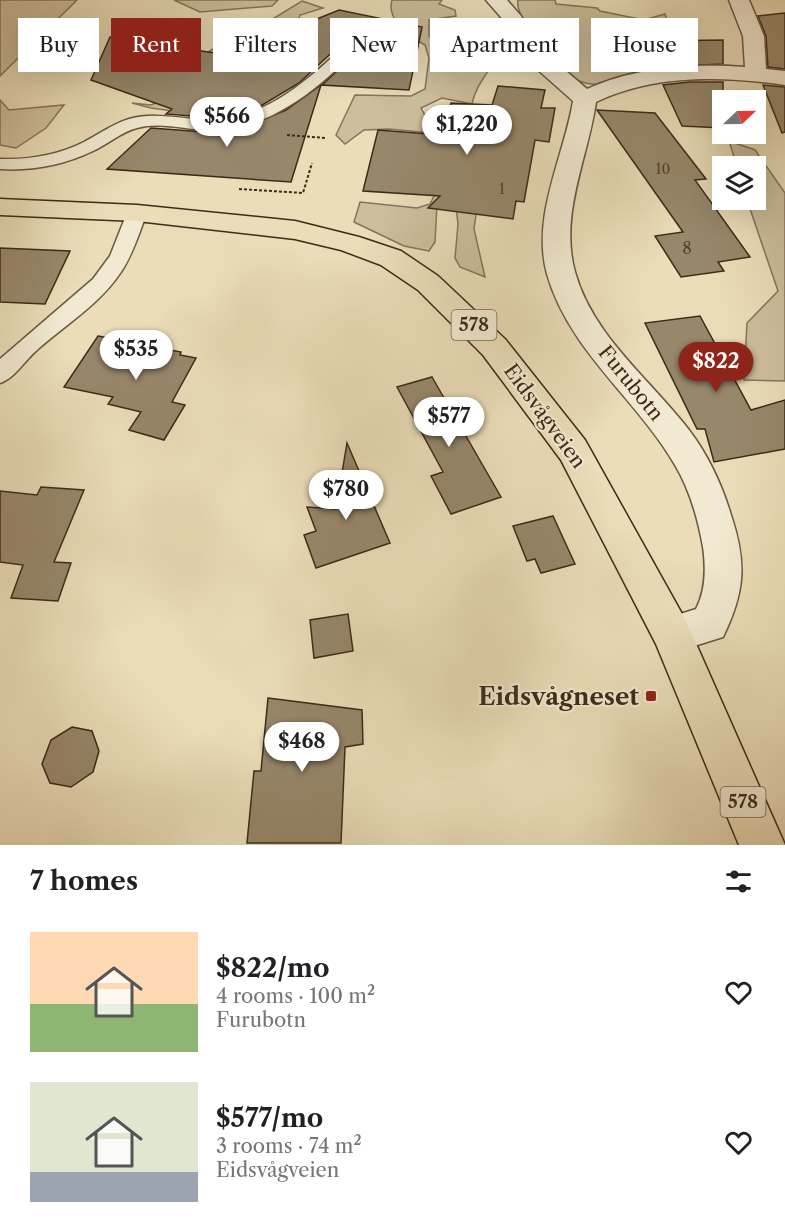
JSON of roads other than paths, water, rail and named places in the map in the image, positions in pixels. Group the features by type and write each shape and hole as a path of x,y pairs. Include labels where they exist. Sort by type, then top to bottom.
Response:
{"main road":[{"name":"Eidsvågveien","path":"0,207 137,213 295,230 341,241 391,258 428,283 471,322 494,347 573,450 672,634 762,845"}],"street":[{"path":"496,0 514,20 537,57 585,99 608,88 648,78 754,73 785,78"},
{"path":"739,0 752,27 756,46 758,56 754,73"},
{"name":"Furubotn","path":"585,99 583,117 556,224 557,253 562,273 591,331 612,362 669,429 703,482 714,516 723,558 721,603 709,624 672,634"}],"lane":[{"path":"0,164 25,164 68,154 123,127 144,121 217,125 257,117 304,87 330,64"},
{"path":"0,374 32,339 93,292 114,267 137,213"}],"place":[{"name":"Eidsvågneset","path":"651,696"}]}
